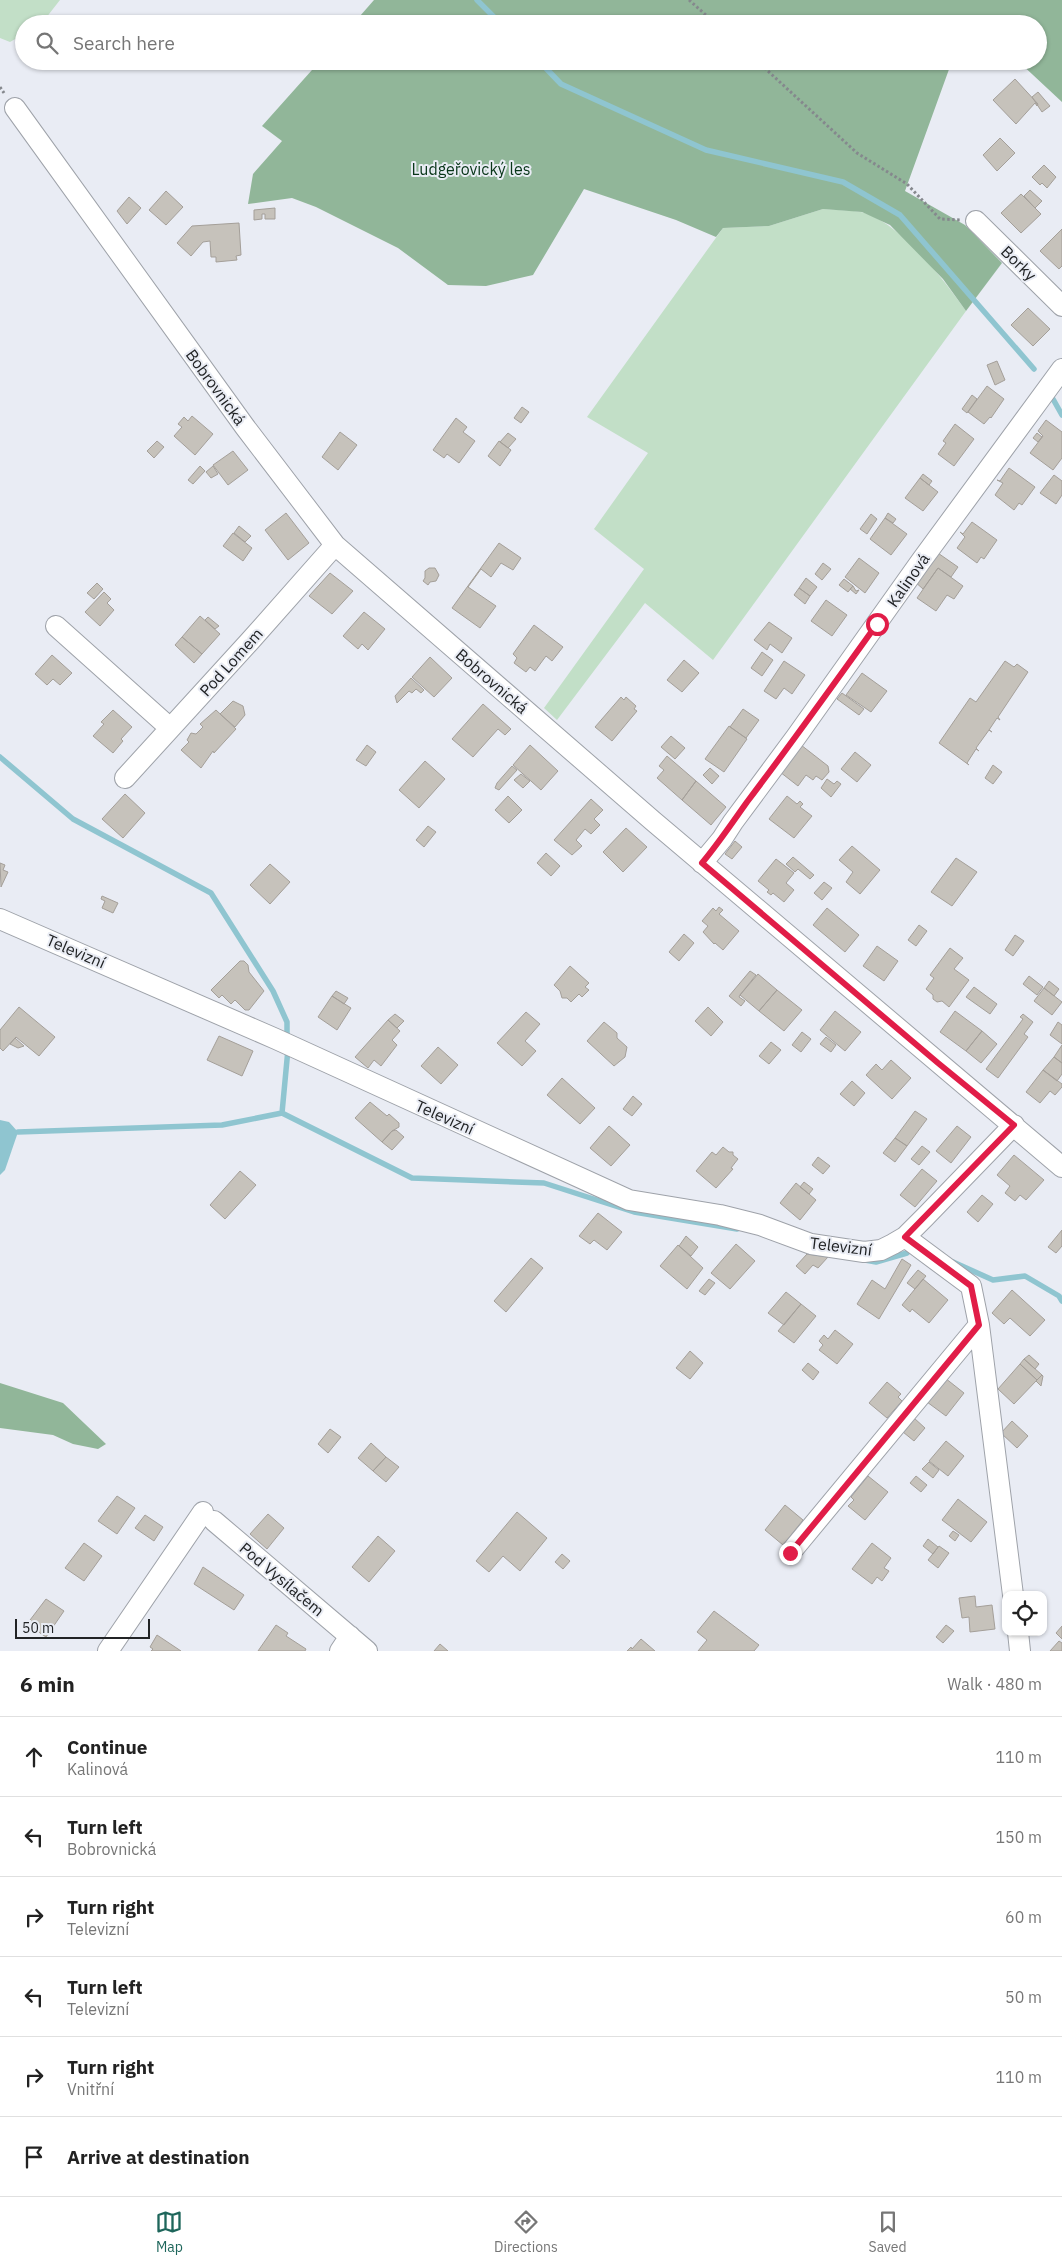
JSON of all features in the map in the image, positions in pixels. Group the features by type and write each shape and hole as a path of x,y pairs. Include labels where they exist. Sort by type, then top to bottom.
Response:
{"street":[{"name":"Bobrovnická","path":"15,108 245,426 335,545 702,863 1062,1166"},
{"name":"Borky","path":"976,221 1062,306"},
{"name":"Kalinová","path":"702,863 722,839 732,822 796,737 921,561 1062,369"},
{"name":"Pod Lomem","path":"125,778 335,545"},
{"path":"56,626 170,728"},
{"name":"Televizní","path":"0,919 276,1039 629,1200 728,1217 760,1225 811,1244 864,1252 881,1250 905,1237 1014,1125"},
{"path":"905,1237 971,1286 979,1325 1012,1591"},
{"path":"790,1553 979,1325"},
{"name":"Pod Vysílačem","path":"108,1651 209,1517 345,1644 367,1651"},
{"path":"1018,1636 1020,1651"}],"path":[{"path":"689,0 706,15"},
{"path":"766,70 856,153 907,184 940,219 976,221"}],"green space":[{"path":"0,0 60,0 48,15 15,15 15,39 10,42 0,38"},
{"path":"374,0 1062,0 1062,102 1028,70 1047,70 1047,15 361,15"},
{"name":"Ludgeřovický les","path":"312,70 949,70 905,191 965,225 1002,263 966,311 943,279 890,225 862,212 823,209 769,226 723,228 716,237 676,220 584,189 533,275 486,286 448,285 398,248 316,207 292,198 248,204 253,174 282,141 262,126"},
{"path":"823,209 861,212 876,218 890,227 920,253 966,311 713,660 645,603 557,720 544,708 644,569 594,529 648,453 587,417 723,228 769,226"},
{"path":"0,1383 63,1403 106,1444 98,1449 73,1444 53,1435 0,1428"}],"water":[{"path":"0,1120 9,1122 18,1132 5,1170 0,1175"}],"building":[{"path":"1015,79 1038,104 1037,106 1035,103 1016,124 993,100"},
{"path":"1038,92 1050,106 1042,112 1032,97"},
{"path":"1000,138 1015,153 997,171 983,155"},
{"path":"1044,165 1056,177 1047,188 1042,183 1040,185 1032,177"},
{"path":"1030,190 1042,201 1035,208 1024,196"},
{"path":"166,191 183,207 166,225 149,210"},
{"path":"1021,194 1041,214 1021,233 1001,213"},
{"path":"129,197 141,208 127,224 117,211"},
{"path":"275,208 275,219 265,219 265,214 262,214 262,219 254,220 254,210"},
{"path":"239,223 241,255 236,256 237,260 216,262 216,257 211,257 210,241 203,242 191,256 177,243 192,226"},
{"path":"1062,229 1062,266 1059,269 1040,251"},
{"path":"1028,308 1050,329 1033,346 1011,325"},
{"path":"997,361 1005,380 995,385 987,365"},
{"path":"987,386 1004,399 991,418 984,424 968,412"},
{"path":"972,395 977,399 967,413 962,409"},
{"path":"522,407 529,412 521,423 514,418"},
{"path":"192,416 213,434 195,455 174,436 182,427 178,424 184,417 188,421"},
{"path":"456,418 467,427 463,432 475,441 459,463 447,454 444,458 433,450"},
{"path":"1046,420 1062,432 1062,458 1053,470 1030,453 1043,436 1038,431"},
{"path":"955,424 974,439 954,466 938,454 946,443 943,441"},
{"path":"340,432 357,445 338,470 322,457"},
{"path":"508,433 516,439 508,448 500,442"},
{"path":"1037,433 1042,437 1038,442 1033,438"},
{"path":"157,441 164,447 154,458 147,451"},
{"path":"499,441 511,450 500,466 488,456"},
{"path":"233,451 248,470 228,485 213,465"},
{"path":"200,466 205,471 193,484 188,480"},
{"path":"213,466 218,474 211,478 206,472"},
{"path":"1009,468 1035,487 1022,505 1019,503 1014,510 995,495 1003,483 997,480 1000,481"},
{"path":"923,474 932,481 929,485 920,478"},
{"path":"1054,475 1062,481 1062,495 1056,504 1040,493"},
{"path":"920,478 938,492 923,511 905,498"},
{"path":"286,513 309,543 288,560 265,530"},
{"path":"888,513 896,519 893,523 885,518"},
{"path":"871,514 877,519 867,534 860,529"},
{"path":"885,518 907,534 891,555 870,539"},
{"path":"972,522 997,540 984,559 981,557 977,563 957,548 965,537 960,532 963,534"},
{"path":"239,526 251,536 245,542 234,533"},
{"path":"233,533 252,548 243,561 223,546"},
{"path":"499,543 521,558 513,570 501,563 491,577 481,569 468,587 496,606 480,628 452,608"},
{"path":"935,551 958,567 951,577 938,568 923,589 914,581"},
{"path":"859,558 879,573 865,593 845,577"},
{"path":"823,563 831,569 822,580 815,574"},
{"path":"429,568 435,568 439,575 436,581 430,582 428,585 423,581 425,571"},
{"path":"938,568 963,586 954,599 947,595 936,611 917,598"},
{"path":"330,573 353,591 332,614 309,596"},
{"path":"806,578 817,587 810,596 799,588"},
{"path":"844,579 853,586 848,592 839,585"},
{"path":"97,583 103,589 94,599 87,593"},
{"path":"853,586 856,591 859,590 856,594 850,589"},
{"path":"799,588 810,596 805,604 794,595"},
{"path":"104,592 111,599 107,603 114,610 100,626 85,612"},
{"path":"826,600 847,615 832,636 811,621"},
{"path":"364,612 385,629 368,650 362,644 358,649 343,636"},
{"path":"200,616 220,634 202,654 182,637"},
{"path":"208,617 219,626 215,629 205,620"},
{"path":"769,622 792,638 782,653 770,644 767,650 754,640"},
{"path":"534,625 563,647 552,661 546,656 535,671 530,667 526,672 514,663 517,658 513,654"},
{"path":"182,637 202,654 194,663 175,645"},
{"path":"762,652 773,660 762,676 751,668"},
{"path":"52,655 72,673 60,685 53,679 47,685 35,674"},
{"path":"430,657 452,678 434,697 412,677"},
{"path":"684,660 699,673 682,692 667,680"},
{"path":"784,661 805,675 792,694 784,688 776,699 764,691"},
{"path":"1005,661 1014,667 1017,664 1028,672 998,717 1000,720 997,718 976,748 979,751 976,749 967,763 969,765 939,743 970,698 976,702"},
{"path":"862,673 887,691 871,712 846,695"},
{"path":"411,678 424,690 421,693 416,689 412,693 409,691 397,703 395,696"},
{"path":"842,693 864,709 859,715 837,699"},
{"path":"621,697 624,700 626,697 636,706 634,709 637,711 612,741 595,727"},
{"path":"233,701 243,706 245,715 235,727 220,714"},
{"path":"483,704 511,729 505,735 498,729 473,757 452,739"},
{"path":"743,709 759,720 746,738 730,727"},
{"path":"113,710 132,727 121,739 123,741 113,753 93,736 104,724 101,722"},
{"path":"216,710 236,729 214,753 213,751 201,768 181,750 189,742 187,740 191,733 196,734 203,727 200,724"},
{"path":"729,726 747,739 724,772 705,759"},
{"path":"671,736 685,748 675,759 661,747"},
{"path":"367,745 376,752 366,766 356,760"},
{"path":"530,745 558,771 541,790 513,765"},
{"path":"801,745 828,766 829,772 822,780 816,776 813,780 806,775 798,786 780,772"},
{"path":"855,752 871,765 857,782 841,769"},
{"path":"667,756 696,781 682,800 657,778 664,770 659,766"},
{"path":"425,761 445,779 419,808 399,790"},
{"path":"993,765 1002,772 993,784 985,778"},
{"path":"512,766 517,770 499,790 495,788 497,783"},
{"path":"710,768 719,776 712,784 703,775"},
{"path":"521,774 530,781 523,788 514,780"},
{"path":"827,779 834,784 837,781 841,784 831,797 821,788"},
{"path":"696,781 726,807 711,825 682,800"},
{"path":"125,794 145,813 123,838 102,819"},
{"path":"508,796 522,810 509,823 495,810"},
{"path":"787,796 797,804 800,801 803,804 800,807 812,816 794,838 769,819"},
{"path":"591,799 603,810 594,819 600,825 591,834 585,829 576,840 582,846 572,855 554,840"},
{"path":"428,826 436,832 424,847 416,840"},
{"path":"626,828 647,847 623,872 603,852"},
{"path":"735,841 742,847 732,859 725,854"},
{"path":"852,846 880,870 860,894 846,882 853,872 839,860"},
{"path":"546,853 560,866 551,876 537,863"},
{"path":"793,857 814,875 810,879 798,869 795,872 786,864"},
{"path":"956,858 977,872 952,906 931,892"},
{"path":"776,859 794,873 786,883 794,890 784,902 773,893 771,895 767,892 769,890 758,881"},
{"path":"0,863 5,865 3,870 8,872 1,887"},
{"path":"270,864 290,882 270,904 250,885"},
{"path":"824,882 832,888 822,900 814,893"},
{"path":"102,896 118,903 113,913 102,908 105,901 101,899"},
{"path":"719,907 723,910 719,914 739,931 723,950 714,944 703,932 708,926 702,921 713,908 716,911"},
{"path":"827,908 859,935 845,952 813,925"},
{"path":"919,925 927,931 916,946 908,940"},
{"path":"684,934 694,943 679,961 669,952"},
{"path":"1015,935 1024,941 1013,956 1005,950"},
{"path":"877,946 898,961 884,981 863,966"},
{"path":"950,948 963,958 954,969 969,980 949,1007 942,1001 937,1002 933,999 933,995 926,989 934,978 930,975"},
{"path":"240,961 244,961 248,965 249,972 264,991 249,1010 245,1010 235,1000 231,1004 222,995 219,998 211,990"},
{"path":"570,966 589,983 585,987 589,990 582,997 579,994 571,1002 567,998 562,998 560,991 554,985"},
{"path":"750,971 756,975 739,997 745,1001 741,1006 729,996"},
{"path":"758,974 777,990 759,1011 740,995"},
{"path":"1029,976 1043,987 1037,995 1023,984"},
{"path":"1049,981 1059,989 1054,996 1044,988"},
{"path":"974,987 997,1004 990,1014 966,997"},
{"path":"1044,988 1062,1002 1052,1015 1034,1001"},
{"path":"777,990 802,1010 784,1031 759,1011"},
{"path":"336,991 348,998 344,1004 332,996"},
{"path":"332,996 351,1008 337,1030 318,1017"},
{"path":"19,1007 55,1037 39,1056 16,1037 3,1051 0,1048 0,1030"},
{"path":"708,1007 723,1022 711,1036 695,1021"},
{"path":"835,1011 861,1032 845,1051 820,1030"},
{"path":"955,1011 982,1031 966,1051 940,1032"},
{"path":"526,1012 540,1024 525,1041 536,1051 522,1066 497,1043"},
{"path":"395,1014 404,1021 397,1028 388,1020"},
{"path":"1023,1014 1033,1022 1024,1034 1028,1037 998,1078 986,1069 1023,1019 1020,1017"},
{"path":"388,1020 400,1031 392,1040 397,1045 381,1066 374,1060 368,1068 355,1057"},
{"path":"604,1022 617,1033 617,1038 627,1047 625,1057 614,1066 587,1041"},
{"path":"1058,1022 1062,1025 1062,1044 1050,1035"},
{"path":"982,1031 997,1044 981,1063 966,1051"},
{"path":"802,1032 811,1039 801,1052 792,1045"},
{"path":"219,1036 253,1051 242,1076 207,1060"},
{"path":"826,1037 836,1045 831,1052 820,1044"},
{"path":"15,1038 24,1046 18,1048 10,1044"},
{"path":"771,1042 781,1050 769,1064 759,1056"},
{"path":"1062,1045 1062,1063 1054,1057"},
{"path":"438,1047 458,1065 441,1084 421,1066"},
{"path":"1054,1057 1062,1063 1062,1074 1057,1081 1043,1070"},
{"path":"891,1060 911,1078 892,1099 866,1075 876,1064 882,1070"},
{"path":"1043,1070 1062,1084 1062,1087 1055,1095 1050,1091 1040,1103 1026,1092"},
{"path":"562,1078 595,1108 580,1124 547,1095"},
{"path":"852,1081 865,1093 854,1106 840,1094"},
{"path":"633,1096 642,1104 632,1116 623,1109"},
{"path":"370,1102 399,1123 399,1127 392,1131 382,1142 355,1118"},
{"path":"915,1111 927,1119 907,1146 895,1138"},
{"path":"609,1126 630,1145 611,1166 590,1148"},
{"path":"957,1126 971,1137 951,1163 936,1151"},
{"path":"396,1130 404,1137 392,1150 382,1142 392,1131"},
{"path":"895,1138 907,1146 895,1162 883,1153"},
{"path":"922,1146 930,1152 919,1165 911,1159"},
{"path":"723,1147 729,1152 733,1152 733,1155 738,1159 731,1168 733,1169 716,1188 696,1171 712,1152 716,1155"},
{"path":"1014,1155 1044,1180 1026,1200 1020,1195 1015,1201 1005,1193 1010,1186 997,1175"},
{"path":"818,1157 830,1166 823,1174 812,1165"},
{"path":"922,1169 937,1181 915,1207 900,1195"},
{"path":"240,1171 256,1185 225,1219 210,1205"},
{"path":"804,1182 813,1189 809,1194 800,1187"},
{"path":"796,1183 816,1200 800,1220 780,1203"},
{"path":"982,1195 993,1204 978,1222 967,1212"},
{"path":"598,1213 622,1232 607,1250 594,1240 590,1244 579,1236"},
{"path":"1062,1230 1062,1246 1056,1253 1048,1247"},
{"path":"686,1236 698,1247 691,1256 679,1246"},
{"path":"736,1244 755,1261 730,1289 711,1273"},
{"path":"678,1245 703,1268 687,1289 660,1266"},
{"path":"807,1254 828,1257 818,1268 813,1265 805,1274 796,1266"},
{"path":"531,1258 543,1268 506,1312 494,1301"},
{"path":"902,1259 911,1265 879,1319 857,1304 872,1280 885,1289"},
{"path":"918,1270 926,1276 915,1289 907,1283"},
{"path":"709,1279 715,1283 705,1295 699,1291"},
{"path":"923,1279 948,1300 929,1323 912,1309 910,1312 902,1305"},
{"path":"1012,1290 1045,1320 1030,1336 1010,1318 1004,1324 992,1313"},
{"path":"786,1292 801,1304 784,1325 768,1313"},
{"path":"801,1304 816,1316 794,1343 778,1331"},
{"path":"835,1330 853,1344 837,1364 819,1350 823,1345 819,1341 824,1335 828,1339"},
{"path":"690,1351 703,1363 690,1379 676,1368"},
{"path":"1029,1355 1039,1364 1035,1369 1024,1359"},
{"path":"1024,1359 1042,1375 1037,1380 1020,1364"},
{"path":"808,1363 819,1372 813,1380 802,1370"},
{"path":"1020,1364 1037,1380 1014,1404 998,1389"},
{"path":"1043,1376 1041,1386 1036,1381"},
{"path":"945,1378 964,1393 946,1416 927,1402"},
{"path":"887,1382 901,1394 898,1397 902,1401 887,1418 869,1403"},
{"path":"914,1418 925,1428 914,1441 903,1432"},
{"path":"1012,1421 1028,1436 1017,1448 1001,1433"},
{"path":"330,1429 341,1437 328,1453 318,1444"},
{"path":"946,1441 964,1456 948,1476 929,1461"},
{"path":"371,1443 386,1457 373,1471 358,1458"},
{"path":"386,1457 399,1467 386,1482 373,1471"},
{"path":"929,1462 939,1470 933,1478 922,1469"},
{"path":"868,1476 888,1492 865,1520 848,1506 854,1500 851,1497"},
{"path":"916,1476 927,1485 921,1492 910,1483"},
{"path":"117,1496 135,1508 117,1534 98,1521"},
{"path":"958,1499 987,1522 971,1542 942,1520"},
{"path":"785,1505 803,1520 783,1545 765,1530"},
{"path":"517,1512 547,1538 520,1571 503,1556 489,1572 476,1561"},
{"path":"268,1514 284,1528 267,1549 250,1534"},
{"path":"145,1515 163,1527 154,1541 135,1528"},
{"path":"953,1531 959,1535 955,1541 949,1536"},
{"path":"378,1536 395,1551 369,1582 352,1567"},
{"path":"928,1539 938,1547 933,1554 923,1546"},
{"path":"84,1543 102,1556 84,1581 65,1568"},
{"path":"872,1543 891,1558 884,1568 889,1571 882,1581 877,1577 872,1584 852,1569"},
{"path":"939,1546 949,1553 938,1568 928,1560"},
{"path":"562,1554 570,1561 563,1569 555,1562"},
{"path":"203,1567 244,1595 234,1610 194,1584"},
{"path":"975,1596 976,1607 992,1605 995,1629 970,1632 969,1617 962,1618 959,1598"},
{"path":"46,1599 64,1611 46,1637 27,1624"},
{"path":"714,1611 759,1645 754,1651 698,1651 707,1640 697,1632"},
{"path":"276,1625 288,1633 286,1636 306,1649 305,1651 258,1651"},
{"path":"946,1625 954,1631 943,1643 936,1637"},
{"path":"1062,1626 1062,1639 1056,1633"},
{"path":"157,1635 181,1651 151,1651 153,1649 150,1647"},
{"path":"641,1639 655,1651 627,1651 631,1647 632,1649"},
{"path":"1059,1641 1062,1643 1062,1651 1050,1651"},
{"path":"440,1644 448,1651 434,1651"}],"waterway":[{"path":"477,0 492,15"},
{"path":"548,70 561,84 706,150 843,182 900,215 1034,369"},
{"path":"1053,399 1062,415"},
{"path":"0,757 73,819 211,893 273,991 287,1022 287,1040"},
{"path":"288,1049 282,1113 412,1178 544,1183 634,1212 737,1229"},
{"path":"18,1132 222,1125 282,1113"},
{"path":"865,1260 876,1262 907,1253"},
{"path":"953,1262 993,1280 1025,1276 1059,1296 1062,1301"}],"route":[{"path":"790,1553 979,1325 971,1286 905,1237 1014,1125 702,863 722,839 732,822 877,624"}]}
